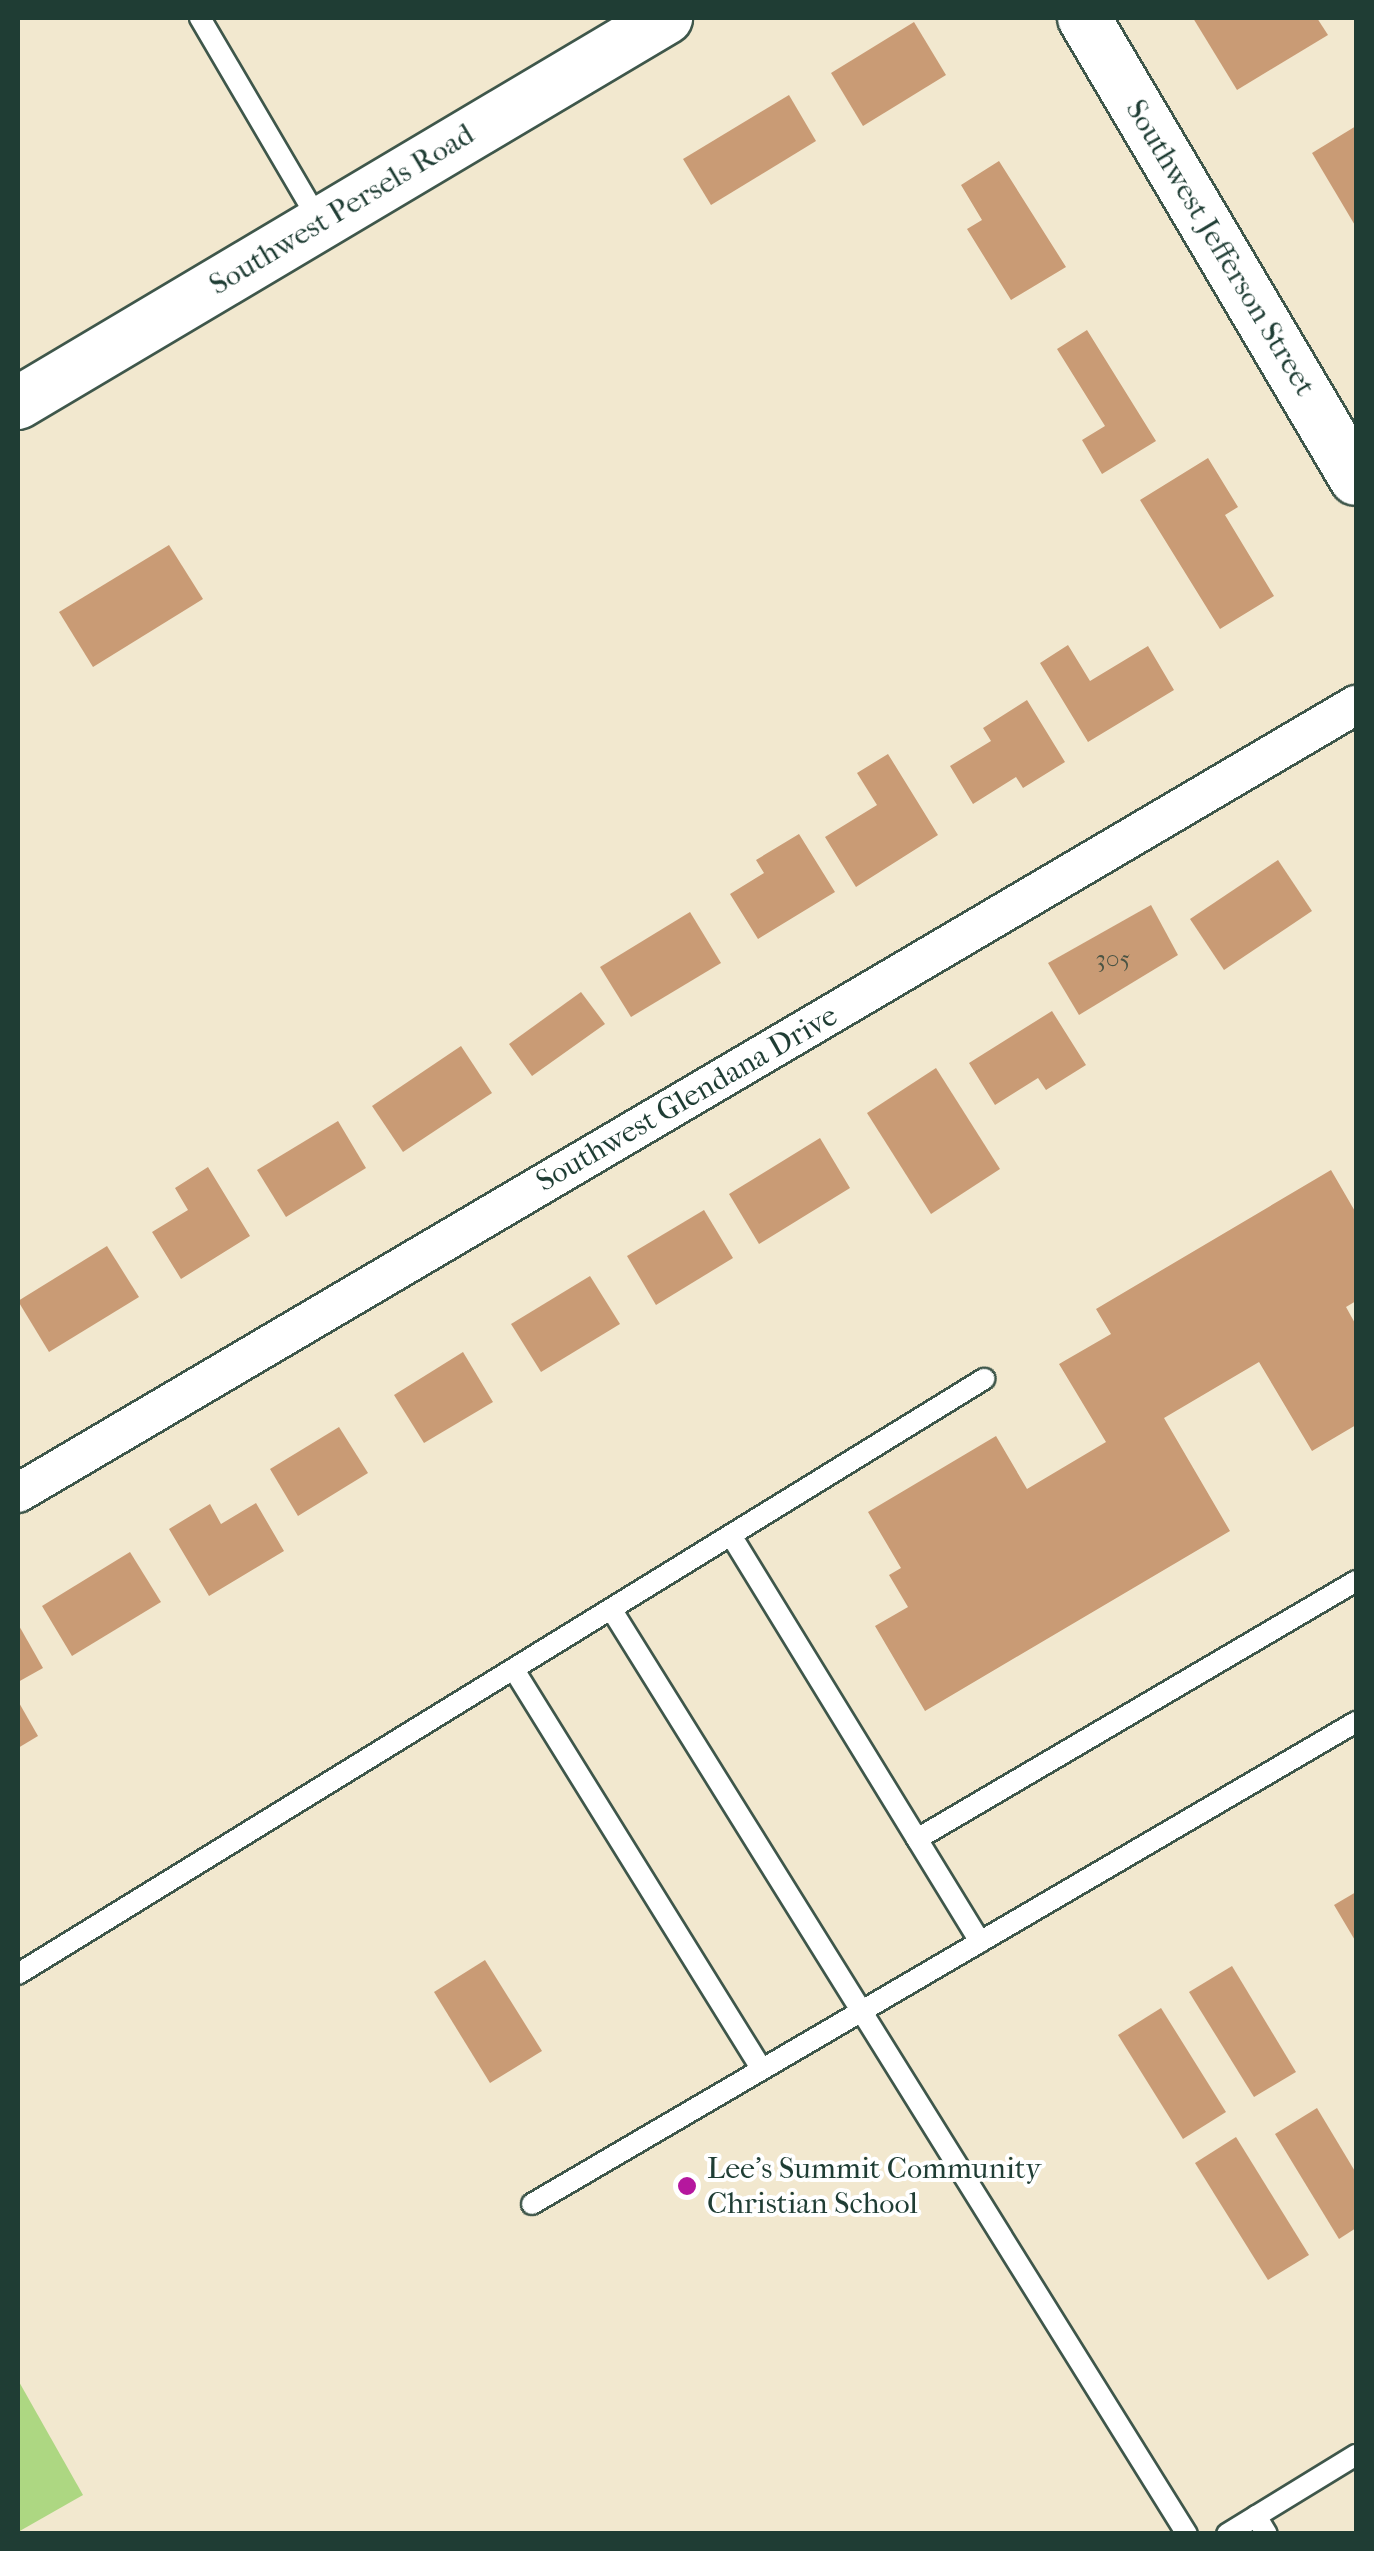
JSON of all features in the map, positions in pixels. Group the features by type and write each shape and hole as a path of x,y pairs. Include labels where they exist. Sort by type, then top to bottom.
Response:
{"street":[{"name":"Southwest Persels Road","path":"18,403 666,18"},
{"name":"Southwest Jefferson Street","path":"1084,18 1356,479"},
{"name":"Southwest Glendana Drive","path":"18,1493 1356,704"}],"lane":[{"path":"200,18 320,222"},
{"path":"18,1974 516,1673 984,1379"},
{"path":"732,1537 980,1942"},
{"path":"917,1839 1356,1582"},
{"path":"613,1612 866,2009 1187,2534"},
{"path":"516,1673 762,2069"},
{"path":"532,2204 1356,1722"},
{"path":"1227,2534 1262,2525 1356,2456"}],"green space":[{"path":"18,2380 83,2495 18,2532"}],"building":[{"path":"1193,18 1317,18 1328,35 1237,90"},
{"path":"914,22 946,75 863,126 831,73"},
{"path":"789,95 816,141 711,205 683,159"},
{"path":"1356,126 1356,227 1312,153"},
{"path":"999,161 1066,267 1011,300 967,229 982,220 961,185"},
{"path":"1087,330 1156,441 1102,474 1082,440 1105,426 1057,349"},
{"path":"1208,458 1238,507 1225,515 1274,596 1220,629 1140,500"},
{"path":"169,545 203,599 93,667 59,612"},
{"path":"1068,645 1090,681 1148,646 1174,690 1088,742 1040,663"},
{"path":"1027,700 1065,762 1023,788 1016,777 973,804 950,766 991,741 983,728"},
{"path":"888,754 938,835 856,887 825,837 877,805 857,773"},
{"path":"799,834 835,892 758,939 730,894 764,873 756,860"},
{"path":"1278,860 1312,911 1224,970 1190,919"},
{"path":"1151,905 1178,955 1079,1015 1048,963"},
{"path":"690,912 721,963 631,1017 600,967"},
{"path":"581,992 605,1024 532,1076 509,1044"},
{"path":"1052,1011 1086,1065 1046,1090 1038,1078 995,1105 969,1063"},
{"path":"461,1046 492,1093 403,1152 372,1106"},
{"path":"936,1068 1000,1169 931,1214 867,1113"},
{"path":"338,1121 366,1168 286,1217 257,1170"},
{"path":"820,1138 850,1188 759,1244 729,1194"},
{"path":"208,1167 250,1236 181,1279 152,1232 188,1210 175,1188"},
{"path":"1331,1170 1356,1213 1356,1301 1346,1307 1356,1325 1356,1425 1312,1451 1259,1362 1164,1418 1230,1531 925,1711 875,1626 908,1607 889,1575 901,1568 868,1512 996,1436 1027,1489 1106,1442 1059,1364 1111,1334 1096,1309"},
{"path":"704,1210 733,1258 656,1305 627,1256"},
{"path":"107,1246 139,1297 49,1352 18,1301"},
{"path":"590,1276 620,1324 541,1372 511,1324"},
{"path":"463,1352 493,1402 424,1443 394,1395"},
{"path":"339,1427 368,1473 298,1516 270,1469"},
{"path":"256,1503 284,1551 209,1596 169,1529 210,1504 221,1524"},
{"path":"130,1552 161,1602 72,1656 42,1606"},
{"path":"18,1624 43,1668 18,1682"},
{"path":"18,1701 38,1736 18,1748"},
{"path":"1356,1892 1356,1942 1334,1905"},
{"path":"485,1960 542,2051 490,2083 434,1992"},
{"path":"1232,1966 1296,2072 1254,2097 1189,1992"},
{"path":"1161,2008 1226,2112 1183,2139 1118,2035"},
{"path":"1317,2108 1356,2173 1356,2228 1339,2239 1275,2134"},
{"path":"1236,2137 1309,2255 1268,2280 1195,2163"}],"place":[{"name":"Lee's Summit Community Christian School","path":"687,2186"}]}
